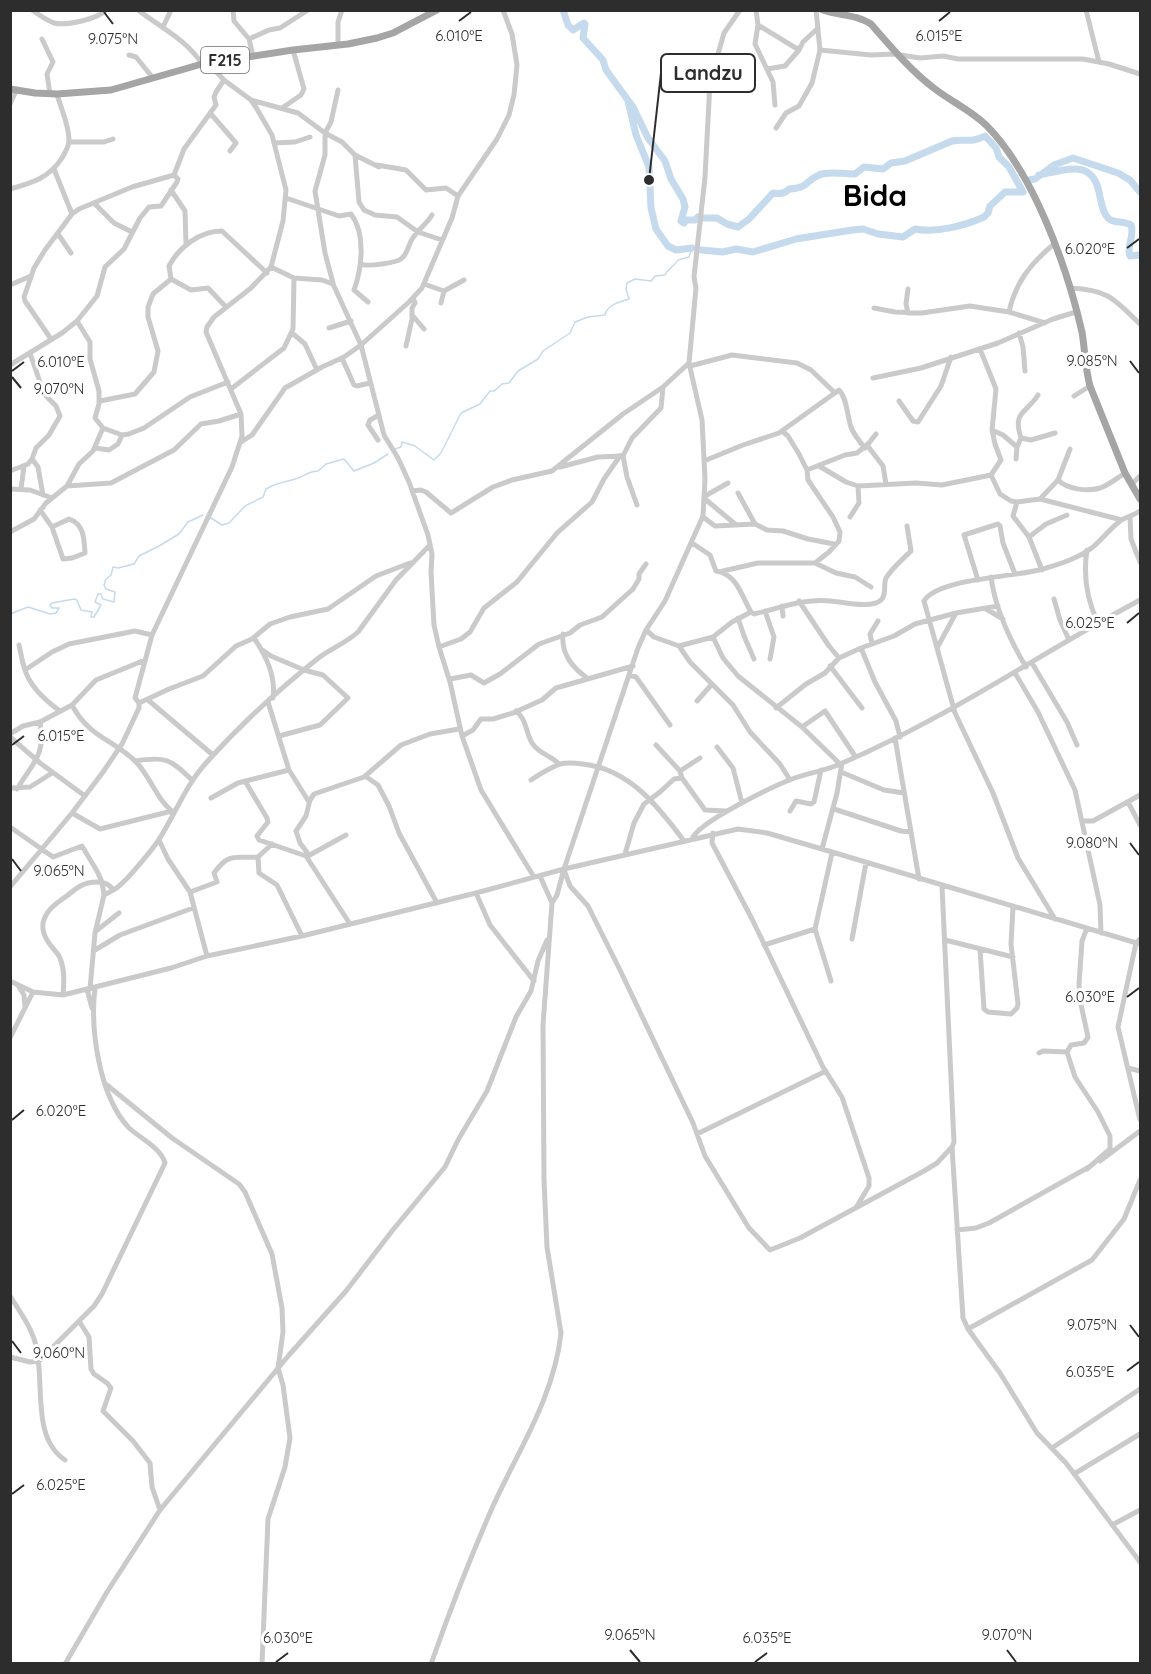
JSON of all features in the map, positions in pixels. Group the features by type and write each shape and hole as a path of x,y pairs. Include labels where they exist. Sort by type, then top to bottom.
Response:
{"main road":[{"name":"F215","path":"13,90 53,94 111,90 205,64 364,41 393,33 437,10"},
{"path":"823,10 862,18 871,24 920,76 973,114 994,135 1019,170 1039,208 1071,288 1090,386 1125,473 1140,499"}],"street":[{"path":"32,10 57,24 95,18 106,10"},
{"path":"10,887 72,813 120,748 140,708 135,698 152,635 232,467 243,432 241,414 206,332 207,327 271,267 285,208 286,190 274,142 269,129 251,100 224,80 163,27 138,10"},
{"path":"163,27 171,10"},
{"path":"233,10 234,21 249,39 253,56"},
{"path":"249,39 280,27 309,10"},
{"path":"338,45 338,22 342,10"},
{"path":"241,442 252,435 285,388 342,358 361,345 413,298 424,284 452,218 458,196 497,139 512,105 517,66 512,34 503,10"},
{"path":"431,1664 493,1507 545,1401 555,1368 561,1333 547,1247 542,1063 552,903 557,895 646,630 665,602 703,517 705,498 702,420 689,364 696,288 694,277 705,177 710,82 724,33 740,10"},
{"path":"756,10 758,25 755,44 773,82 775,105"},
{"path":"776,128 783,116 799,106 812,83 820,50 816,10"},
{"path":"1086,10 1099,62"},
{"path":"758,25 799,50"},
{"path":"767,69 783,67 799,50 803,42 818,28"},
{"path":"10,189 40,180 54,169 69,142 47,74 53,62 42,39"},
{"path":"282,108 301,95 304,89 293,50"},
{"path":"820,50 871,55 894,54 901,57 920,58 943,56 958,59 1083,59 1140,74"},
{"path":"129,55 136,57 153,78"},
{"path":"174,175 184,149 216,105 214,98 224,80"},
{"path":"10,104 13,90"},
{"path":"338,90 331,122 325,133 325,155 315,191 325,253 333,284 361,345 388,444 398,458 412,491 430,545 433,615 439,647 450,679 459,729 481,790 552,903"},
{"path":"251,100 298,113 325,133 342,142 355,155 378,166 406,170 426,190 446,188 458,196"},
{"path":"211,114 235,142 230,151"},
{"path":"274,142 295,142 310,137"},
{"path":"69,142 97,143 113,139"},
{"path":"355,155 359,202 364,210 375,215 397,217 418,232 442,240"},
{"path":"54,169 72,214"},
{"path":"10,365 77,321 96,296 105,267 124,249 147,209 161,206 178,179 174,175"},
{"path":"51,339 24,299 31,276 45,250 72,214 132,187 174,175"},
{"path":"171,190 185,211 186,244"},
{"path":"286,198 339,216 364,210"},
{"path":"285,208 294,207 298,202"},
{"path":"94,203 114,223 132,232"},
{"path":"351,214 358,231 361,264 354,290 368,302"},
{"path":"361,264 366,266 398,261 405,255 413,238 432,215"},
{"path":"171,279 169,266 186,244 202,235 222,231 267,273"},
{"path":"58,234 71,253"},
{"path":"1009,312 1023,274 1054,244"},
{"path":"271,267 294,278 322,280 333,284"},
{"path":"10,285 31,276"},
{"path":"77,321 90,342 90,359 100,401 95,418 103,428 122,435 138,432 190,397 229,385 280,353 292,333 295,319 294,278"},
{"path":"171,279 191,290 208,288 226,308"},
{"path":"100,401 135,394 154,372 158,351 148,317 148,307 153,294 171,279"},
{"path":"441,303 444,291 464,280"},
{"path":"424,284 444,291"},
{"path":"1071,288 1102,292 1116,300 1140,324"},
{"path":"908,289 906,297 908,313"},
{"path":"406,346 413,316 412,308 415,303 413,298"},
{"path":"874,308 908,313 970,306 1009,312 1046,323"},
{"path":"873,378 921,368 1005,341 1019,333 1076,312"},
{"path":"413,316 424,329"},
{"path":"329,328 351,321"},
{"path":"292,333 305,344 317,370"},
{"path":"1019,333 1023,347 1025,372"},
{"path":"819,466 846,482 858,486 942,485 991,475 1001,460 994,444 992,430 996,389 980,349"},
{"path":"10,471 24,466 32,459 36,448 47,438 58,421 60,412 44,394 30,353"},
{"path":"412,491 426,492 451,513 492,487 549,472 623,414 663,387 674,374 689,364 732,356 797,363 811,370 834,392"},
{"path":"899,401 914,422 918,422 941,386 951,357"},
{"path":"342,358 354,385 370,383"},
{"path":"1074,396 1090,386"},
{"path":"439,647 461,639 470,632 484,608 517,582 557,533 592,502 608,472 622,456 632,438 661,408 663,387"},
{"path":"704,461 782,431 839,390 856,436 883,466 886,484"},
{"path":"1016,459 1017,447 1021,438 1018,429 1019,416 1038,395"},
{"path":"68,486 111,483 174,450 201,424 241,414"},
{"path":"378,440 368,425 370,420 379,416"},
{"path":"10,532 34,519 52,498 68,486 79,464 95,448 103,428"},
{"path":"992,430 1003,435 1017,447"},
{"path":"782,431 794,444 807,470 808,480 839,529 840,537 829,552 815,563"},
{"path":"1021,438 1031,441 1055,433"},
{"path":"807,470 845,455 857,453 866,447 876,434"},
{"path":"95,448 109,450 118,444 122,435"},
{"path":"1040,499 1058,480 1070,449"},
{"path":"558,467 598,457 622,456"},
{"path":"622,456 637,505"},
{"path":"32,459 38,467 43,495"},
{"path":"21,489 24,466"},
{"path":"1058,480 1062,484 1075,488 1094,489 1103,487 1125,473"},
{"path":"991,475 1003,497 1017,502 1040,499 1122,519"},
{"path":"1132,484 1140,476"},
{"path":"705,498 728,483"},
{"path":"850,517 859,503 858,486"},
{"path":"10,489 34,491 52,498"},
{"path":"738,494 755,524"},
{"path":"705,498 735,524"},
{"path":"1017,502 1013,516 1029,537 1042,570"},
{"path":"40,510 52,527 63,559 85,553 82,529 78,523 69,519 52,527"},
{"path":"1055,919 1017,858 1003,816 953,708 924,601 927,597 949,587 991,577 1042,570 1076,557 1122,519 1140,511"},
{"path":"1029,537 1046,524 1068,515"},
{"path":"703,517 714,526 755,524 767,530 783,531 834,544"},
{"path":"1130,517 1131,539 1140,562"},
{"path":"978,580 964,535 998,524 1015,574"},
{"path":"646,630 654,637 679,646 713,637 738,618 751,612 754,614 799,602 819,600 858,604 880,601 883,598 887,578 902,558 911,551 907,526"},
{"path":"692,543 710,555 716,571 758,563 815,563 837,573 855,577 871,587"},
{"path":"104,895 121,885 159,840 172,811 192,780 213,755 304,670 326,652 350,640 396,580 430,545"},
{"path":"1087,550 1085,577 1098,623"},
{"path":"139,703 202,676 236,645 254,638 270,624 290,616 328,609 370,579 411,563"},
{"path":"450,679 471,675 484,682 500,674 539,644 570,633 602,617 633,589 646,564"},
{"path":"723,571 734,579 751,612"},
{"path":"991,577 1003,619 1026,667"},
{"path":"1054,600 1069,639"},
{"path":"692,839 696,832 706,824 727,811 790,780 841,764 898,737 1026,667 1069,639 1140,600"},
{"path":"799,602 839,658"},
{"path":"782,606 783,616"},
{"path":"776,708 806,684 825,673 839,658 894,636 915,624 956,613 998,606"},
{"path":"986,609 1003,619"},
{"path":"765,611 774,637 770,659"},
{"path":"937,648 956,613"},
{"path":"738,618 754,659"},
{"path":"872,644 870,634 878,621"},
{"path":"25,670 51,652 69,644 135,631 152,635"},
{"path":"563,634 563,648 568,660 587,678"},
{"path":"713,637 723,658 738,676 802,727 841,764 834,808 822,849"},
{"path":"254,638 272,674 274,688 270,700 289,770 309,804"},
{"path":"18,645 25,670 34,685 47,701 60,711"},
{"path":"679,646 690,662 732,705 750,732 780,764 790,780"},
{"path":"861,648 875,682 896,721 904,793 919,879"},
{"path":"261,649 271,656 304,670 323,675 348,698 320,725 279,736"},
{"path":"85,796 52,773 10,736 23,726 40,722 72,705 96,680 145,660"},
{"path":"1032,663 1067,722 1077,745"},
{"path":"462,736 472,730 481,719 493,719 516,711 542,700 556,688 633,666"},
{"path":"831,666 862,708"},
{"path":"1015,673 1038,712 1074,787 1100,905 1101,933"},
{"path":"629,675 636,677 670,725"},
{"path":"698,701 712,684"},
{"path":"148,700 213,755"},
{"path":"72,705 80,719 95,734 120,748 135,761 172,811"},
{"path":"516,711 521,716 527,733 537,749 559,764"},
{"path":"802,727 825,711 855,756"},
{"path":"17,789 37,760 41,750 43,739 40,722"},
{"path":"350,924 296,835 298,827 306,816 312,797 318,792 365,776 401,745 430,734 459,729"},
{"path":"656,745 680,771 682,778 701,806 708,812 727,811"},
{"path":"717,747 733,768 742,803"},
{"path":"680,771 700,758"},
{"path":"135,761 167,759 192,780"},
{"path":"531,780 559,764 600,766 619,775 651,799 684,841"},
{"path":"211,798 245,781 289,770"},
{"path":"790,811 796,801 811,804 814,802 820,770"},
{"path":"841,772 884,790 904,793"},
{"path":"10,788 30,787 52,773"},
{"path":"365,776 378,785 399,833 436,903"},
{"path":"625,854 636,818 644,804 674,779 682,778"},
{"path":"245,781 268,822 257,836 259,840 308,856 346,835"},
{"path":"1083,821 1093,821 1140,795"},
{"path":"1128,802 1140,825"},
{"path":"834,808 911,832"},
{"path":"72,813 100,829 172,811"},
{"path":"706,835 708,812"},
{"path":"10,827 54,857 82,846 102,882 104,895 95,933 90,989 94,1036 112,1101 123,1120 164,1158 165,1163 102,1294 39,1361 30,1362 10,1357"},
{"path":"10,981 33,992 63,995 171,968 207,956 302,936 625,854 713,833 747,829 822,849 1101,933 1139,942 1118,1027 1140,1120"},
{"path":"713,833 712,843 826,1071 842,1097 869,1178 869,1186 857,1206"},
{"path":"159,840 194,901 207,956"},
{"path":"190,892 217,882 214,873 227,860 239,856 258,857 272,844"},
{"path":"831,981 815,929 832,853"},
{"path":"258,857 259,873 277,885 302,936"},
{"path":"852,939 866,863"},
{"path":"564,869 570,886 588,906 697,1134 705,1156 749,1228 770,1250 800,1238 933,1166 952,1147"},
{"path":"63,995 63,967 57,953 46,938 42,920 50,908 80,885 102,882 108,884 113,890"},
{"path":"942,886 954,1142 952,1147 963,1318 1037,1433 1074,1474 1112,1525 1138,1552 1140,1562"},
{"path":"476,893 490,925 534,981"},
{"path":"980,949 984,1009 988,1012 1011,1014 1017,1008 1017,984 1011,944 1013,907"},
{"path":"95,950 120,935 194,908"},
{"path":"95,933 119,913"},
{"path":"1087,928 1082,941 1079,984 1088,1041 1071,1045 1067,1052 1075,1077 1098,1112 1110,1136 1110,1149 1087,1169"},
{"path":"764,945 815,929"},
{"path":"65,1664 107,1592 160,1510 278,1368 346,1291 445,1167 487,1091 516,1017 531,991 538,961 549,935"},
{"path":"945,940 1013,957"},
{"path":"17,984 24,995 25,1009"},
{"path":"10,1038 33,992"},
{"path":"1039,1053 1043,1051 1067,1052"},
{"path":"1128,1068 1140,1071"},
{"path":"697,1134 826,1071"},
{"path":"107,1085 172,1138 236,1181 245,1192 269,1245 279,1288 283,1319 278,1368 283,1385 289,1448 268,1519 262,1664"},
{"path":"957,1230 976,1228 989,1222 1087,1169 1107,1157 1140,1130"},
{"path":"968,1329 1092,1260 1124,1219 1140,1180"},
{"path":"10,1296 32,1335 39,1361 43,1427 57,1453 65,1460"},
{"path":"79,1321 89,1337 91,1369 111,1388 103,1411 150,1463 152,1487 160,1510"},
{"path":"1052,1448 1140,1389"},
{"path":"1074,1474 1140,1434"},
{"path":"1112,1525 1140,1510"}],"waterway":[{"path":"563,10 568,25 573,30 585,24 583,38 603,60 606,70 633,107 648,138 665,161 671,179 683,199 685,207 681,221 684,223 686,220 695,220 698,217"},
{"path":"628,101 636,135 649,167 651,208 656,229 668,246 676,250 692,248"},
{"path":"701,250 723,252 736,249 753,252 796,239 863,229 878,234 903,237 915,229 941,229 976,220 984,217 990,206 1005,192 1023,192 1009,167 985,136 975,140 952,141 905,161 891,163 883,169 864,167 855,174 819,175 804,186 782,193 773,193 749,219 738,227 717,218 704,218"},
{"path":"1029,180 1035,179 1054,165 1073,158 1118,173 1130,180 1140,192"},
{"path":"1039,175 1069,169 1086,171 1097,184 1107,217 1131,225 1130,256 1140,255"},
{"path":"395,449 401,447 402,442 415,446 434,460 441,453 461,413 480,404 490,391 509,383 518,371 538,359 543,351 570,333 575,322 588,317 605,315 611,306 629,299 627,283 635,279 651,281 655,276 665,275 678,260 689,257 692,248"},
{"path":"211,518 222,525 229,523 245,506 263,497 266,489 318,471 326,464 344,459 354,471 388,454"},
{"path":"10,614 28,607 50,614 56,613 59,608 52,608 50,605 52,603 74,599 77,600 81,610 92,612 91,617 94,617 101,605 95,602 98,594 101,594 103,599 114,602 115,592 106,589 104,585 113,567 134,564 139,556 179,534 188,522 203,515"}],"place":[{"name":"Landzu","path":"649,180"}],"district":[{"name":"Bida","path":"875,196"}]}
